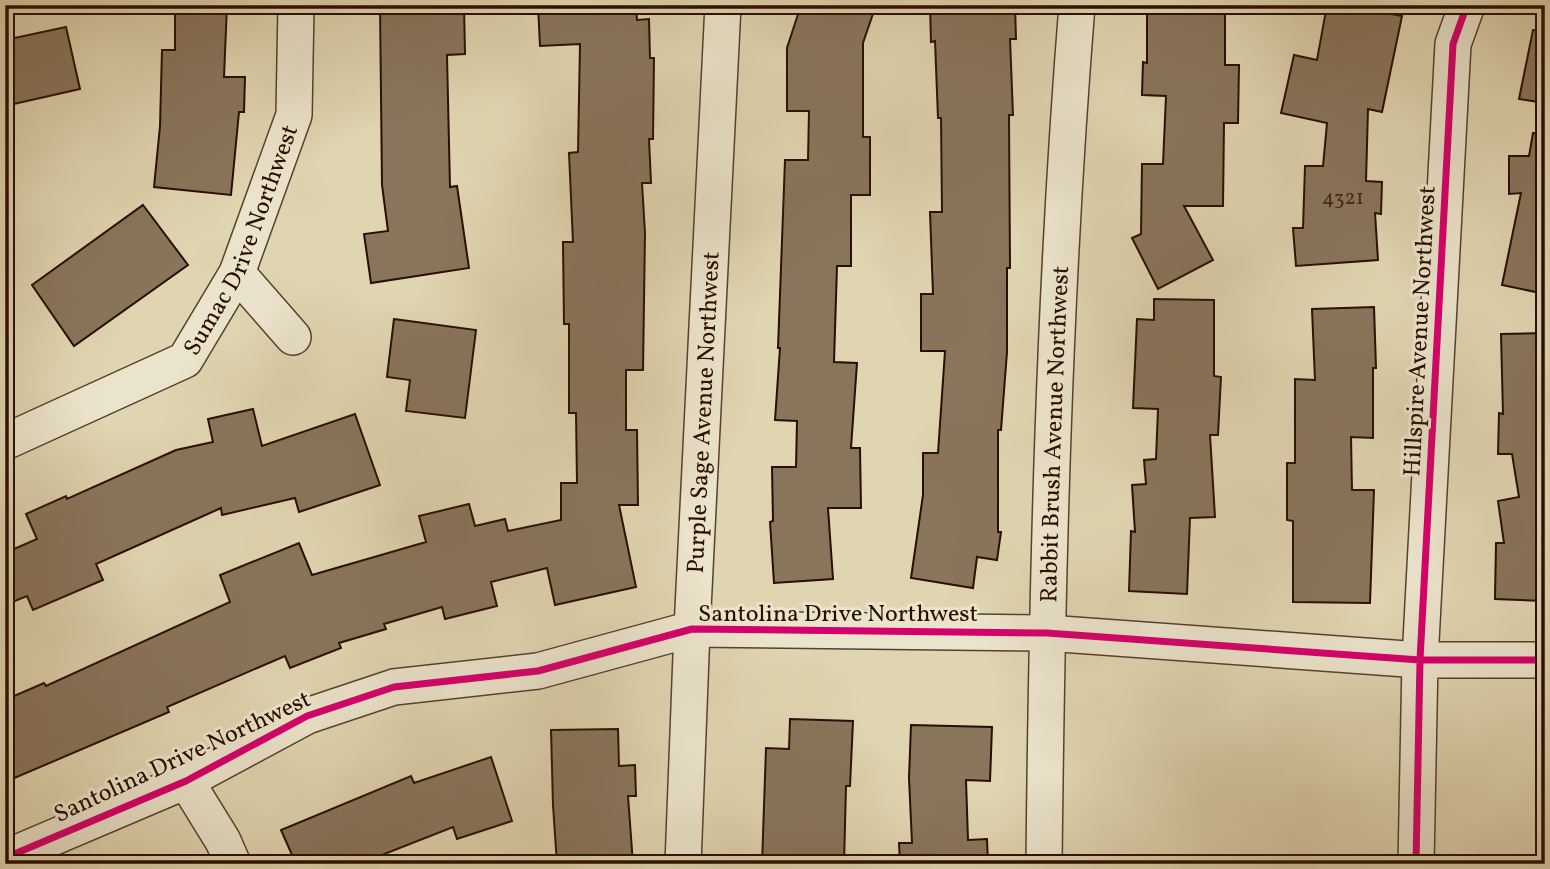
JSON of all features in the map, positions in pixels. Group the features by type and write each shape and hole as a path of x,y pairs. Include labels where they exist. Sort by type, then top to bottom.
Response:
{"street":[{"name":"Sumac Drive Northwest","path":"5,442 184,360 237,273 295,115 296,5"},
{"name":"Purple Sage Avenue Northwest","path":"683,864 723,5"},
{"name":"Rabbit Brush Avenue Northwest","path":"1044,864 1046,633 1058,297 1065,152 1077,5"},
{"name":"Hillspire Avenue Northwest","path":"1416,864 1420,660 1453,44 1467,5"},
{"path":"237,273 293,337"},
{"name":"Santolina Drive Northwest","path":"5,859 186,781 307,716 394,687 538,671 692,629 1046,633 1420,660 1545,660"},
{"path":"186,781 223,841 233,864"}],"building":[{"path":"175,5 227,5 224,77 245,77 244,112 239,112 231,195 154,187 160,126 162,50 175,50"},
{"path":"380,5 464,5 465,54 447,55 450,187 457,186 469,268 371,283 364,234 388,231 382,185"},
{"path":"538,5 636,5 637,20 649,19 650,58 654,58 653,139 649,139 651,183 642,183 645,233 643,370 626,370 626,430 637,430 638,505 619,505 636,587 555,605 547,568 491,582 497,606 445,619 442,607 384,624 386,629 339,643 341,648 290,668 285,656 167,707 169,712 5,782 5,700 44,683 46,686 230,602 220,575 299,543 312,575 426,542 419,516 469,504 475,526 505,519 508,531 561,520 561,483 577,483 576,413 569,413 569,324 564,324 563,242 573,242 569,153 578,152 580,44 540,46"},
{"path":"801,5 876,5 863,43 863,137 870,137 870,195 851,195 851,266 837,266 834,362 857,363 851,448 860,448 861,508 828,508 833,579 774,583 770,522 773,521 772,467 796,467 797,421 775,420 780,348 785,160 808,160 809,111 787,111 787,48"},
{"path":"930,5 1015,5 1016,39 1010,39 1013,115 1009,115 1010,268 1007,268 1007,352 1001,430 998,430 998,532 1001,532 997,560 977,557 973,588 911,578 923,495 923,453 938,453 945,351 921,351 921,294 933,294 930,212 942,212 941,118 938,118 935,41 931,42"},
{"path":"1147,5 1225,5 1225,65 1239,65 1238,123 1224,123 1223,206 1184,206 1213,260 1158,289 1132,238 1141,234 1142,164 1163,164 1166,96 1142,95 1143,62 1147,63"},
{"path":"1327,5 1386,5 1385,13 1402,16 1382,112 1368,109 1366,181 1382,182 1381,214 1375,213 1378,260 1296,266 1293,228 1303,228 1305,166 1323,166 1327,123 1281,113 1294,55 1317,60"},
{"path":"66,27 80,89 5,106 5,40"},
{"path":"1533,30 1545,31 1545,103 1519,99"},
{"path":"1533,133 1545,135 1545,294 1502,285 1521,193 1509,194 1509,156 1529,156"},
{"path":"143,205 188,265 74,346 32,285"},
{"path":"1154,299 1214,300 1214,376 1221,377 1218,435 1210,435 1215,517 1190,518 1187,594 1129,591 1131,531 1135,532 1132,485 1146,484 1144,460 1156,459 1158,409 1133,408 1137,319 1154,320"},
{"path":"1374,307 1376,368 1373,368 1373,438 1351,437 1352,490 1374,490 1370,603 1293,602 1293,521 1287,520 1287,463 1295,463 1295,379 1315,380 1312,309"},
{"path":"394,319 476,330 465,418 406,411 410,380 387,377"},
{"path":"1545,333 1545,601 1495,599 1496,543 1504,543 1498,501 1519,497 1512,454 1498,454 1499,413 1503,414 1501,334"},
{"path":"253,409 262,446 355,414 380,485 299,512 295,498 222,515 221,508 96,564 103,580 33,610 27,596 5,605 5,553 37,539 26,514 66,496 67,499 176,450 213,442 208,419"},
{"path":"790,719 853,721 850,786 846,786 844,864 762,864 766,748 789,749"},
{"path":"911,725 992,727 990,781 966,780 968,840 987,839 988,864 900,864 899,843 912,843 909,778"},
{"path":"618,729 619,766 635,765 636,796 628,796 633,864 557,864 551,730"},
{"path":"491,757 512,821 457,839 453,827 359,864 296,864 281,830 411,776 414,783"}],"cycle path":[{"path":"1416,864 1420,660 1453,44 1467,5"},
{"path":"5,858 186,781 307,716 394,687 538,671 692,629 1047,633 1420,660 1545,660"}]}
